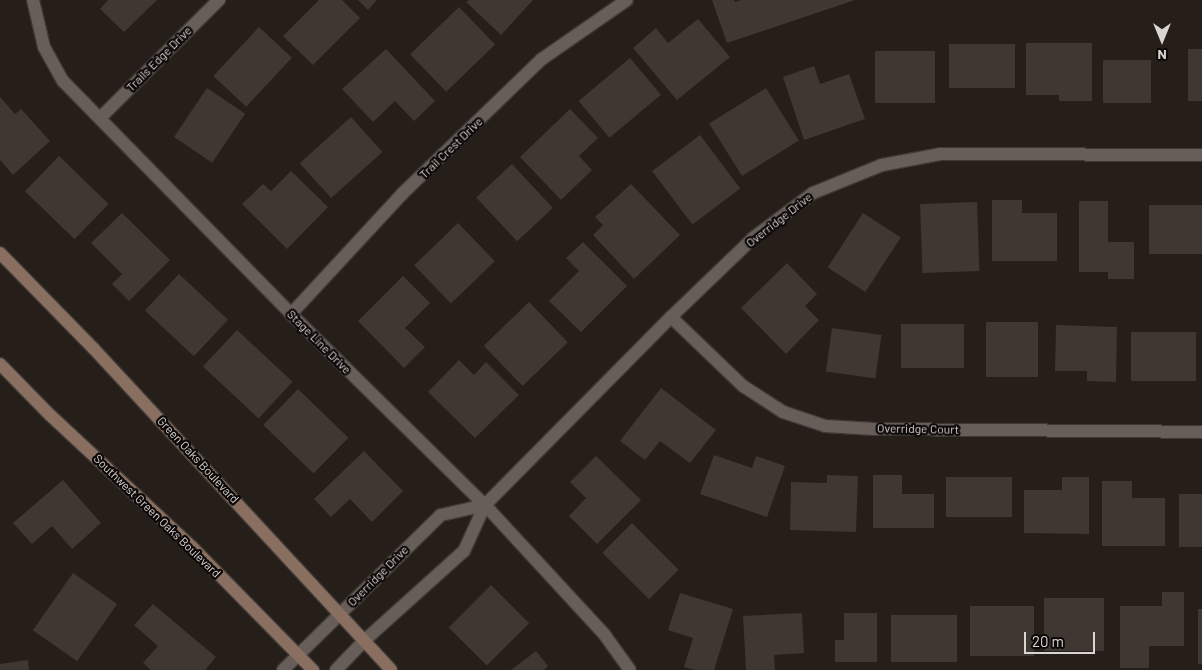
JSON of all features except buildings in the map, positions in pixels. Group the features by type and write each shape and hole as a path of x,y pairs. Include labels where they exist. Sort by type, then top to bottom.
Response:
{"main road":[{"name":"Green Oaks Boulevard","path":"0,253 94,349 391,670"},
{"name":"Southwest Green Oaks Boulevard","path":"0,364 50,415 192,547 314,670"}],"street":[{"name":"Stage Line Drive","path":"33,0 44,47 63,81 291,314 485,504 604,634 630,670"},
{"name":"Trails Edge Drive","path":"100,118 219,0"},
{"name":"Trail Crest Drive","path":"291,314 403,193 542,59 627,0"},
{"name":"Overridge Drive","path":"336,670 365,640 464,551 485,504 672,317 753,238 813,193 882,165 940,154 1202,155"},
{"name":"Overridge Court","path":"672,317 743,386 783,412 825,426 874,429 1202,432"},
{"name":"Overridge Drive","path":"283,670 441,515 485,504"}]}
